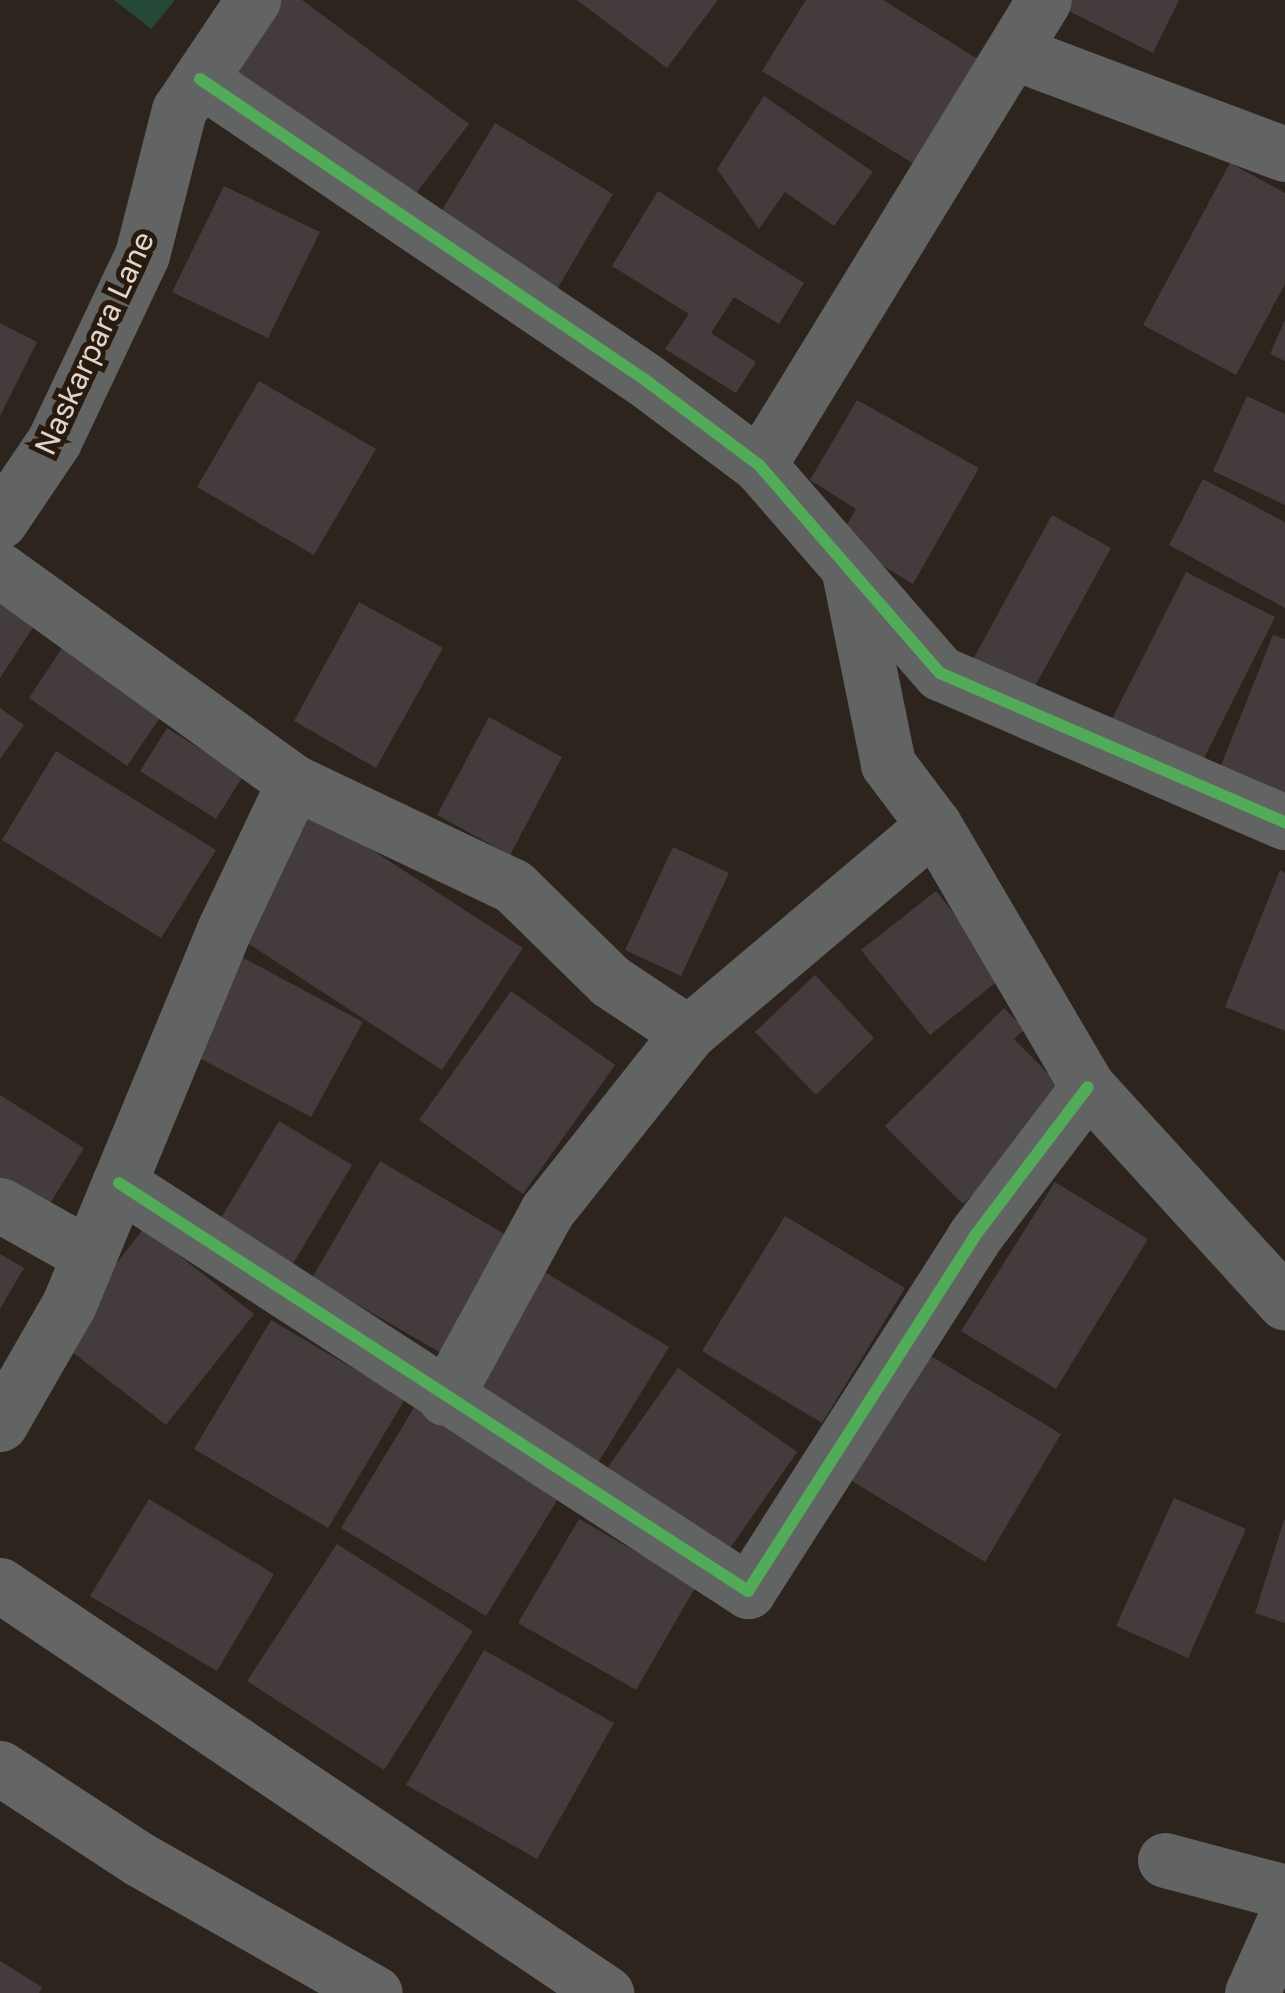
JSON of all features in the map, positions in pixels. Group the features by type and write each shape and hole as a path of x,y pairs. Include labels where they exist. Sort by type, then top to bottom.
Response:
{"main road":[{"path":"0,1585 606,1993"},
{"path":"0,1768 140,1858 374,1993"}],"street":[{"name":"Naskarpara Lane","path":"0,521 54,441 142,255 180,110 253,0"},
{"path":"759,466 1016,53 1044,0"},
{"path":"1016,53 1285,154"},
{"path":"200,79 644,379 759,466 940,673 1285,822"},
{"path":"849,569 888,764 934,825 1088,1087 1285,1303"},
{"path":"0,570 294,782 513,886 610,981 688,1033"},
{"path":"0,1424 89,1255 222,932 294,782"},
{"path":"445,1398 547,1211 688,1033 934,825"},
{"path":"120,1183 445,1398 748,1591 974,1237 1088,1087"},
{"path":"0,1206 89,1255"},
{"path":"1165,1860 1285,1892"},
{"path":"1252,1993 1285,1919"}],"green space":[{"path":"114,0 175,0 151,29"}],"building":[{"path":"277,0 302,0 469,124 407,205 224,69"},
{"path":"577,0 718,0 667,68"},
{"path":"806,0 883,0 989,66 924,170 762,71"},
{"path":"1062,0 1179,0 1153,53 1059,6"},
{"path":"764,96 873,172 834,226 785,192 759,229 717,169"},
{"path":"495,123 613,194 553,296 433,225"},
{"path":"1230,163 1285,193 1285,284 1236,375 1143,325"},
{"path":"224,186 320,232 268,338 172,292"},
{"path":"658,191 804,283 779,324 734,297 711,333 756,362 736,393 665,349 689,314 612,266"},
{"path":"1285,320 1285,361 1270,354"},
{"path":"0,323 37,342 0,416"},
{"path":"259,381 376,449 314,555 197,487"},
{"path":"1247,396 1285,414 1285,505 1213,471"},
{"path":"857,400 979,468 913,584 839,539 856,509 810,480"},
{"path":"1203,479 1285,522 1285,608 1169,545"},
{"path":"1052,515 1111,548 1029,697 970,665"},
{"path":"1186,572 1275,617 1200,766 1111,721"},
{"path":"0,600 36,623 0,678"},
{"path":"359,602 443,648 376,768 294,721"},
{"path":"1273,635 1285,639 1285,800 1218,773"},
{"path":"62,648 161,716 127,766 29,698"},
{"path":"0,708 24,725 0,759"},
{"path":"489,717 562,757 510,855 437,815"},
{"path":"167,728 243,776 216,819 140,771"},
{"path":"56,751 216,850 161,938 2,840"},
{"path":"309,809 523,948 442,1070 229,931"},
{"path":"673,847 729,873 681,976 625,950"},
{"path":"1280,870 1285,873 1285,1031 1225,1007"},
{"path":"936,891 1004,976 930,1035 861,950"},
{"path":"238,955 363,1022 311,1117 188,1052"},
{"path":"815,975 874,1038 816,1095 755,1032"},
{"path":"511,991 615,1065 523,1194 419,1120"},
{"path":"1004,1008 1025,1029 1014,1039 1071,1097 963,1204 885,1126"},
{"path":"0,1095 84,1148 43,1215 0,1188"},
{"path":"279,1121 352,1165 285,1277 212,1233"},
{"path":"380,1161 520,1243 453,1360 312,1278"},
{"path":"1055,1182 1148,1239 1056,1389 961,1331"},
{"path":"785,1216 905,1288 822,1423 702,1351"},
{"path":"144,1228 254,1314 166,1425 57,1340"},
{"path":"0,1254 24,1268 0,1309"},
{"path":"543,1271 669,1347 596,1466 471,1389"},
{"path":"271,1320 405,1399 328,1528 194,1449"},
{"path":"919,1349 1061,1434 985,1562 842,1475"},
{"path":"678,1368 797,1452 724,1557 603,1474"},
{"path":"415,1406 561,1494 486,1616 341,1528"},
{"path":"1174,1498 1246,1529 1188,1658 1116,1626"},
{"path":"149,1499 274,1574 217,1671 90,1596"},
{"path":"579,1519 696,1586 636,1690 518,1623"},
{"path":"1285,1520 1285,1623 1255,1613"},
{"path":"337,1544 473,1631 384,1770 247,1681"},
{"path":"484,1650 614,1723 537,1859 406,1785"},
{"path":"0,1961 42,1987 39,1993 0,1993"}],"cycle path":[{"path":"200,79 644,379 759,465 940,673 1285,822"},
{"path":"119,1183 748,1591 974,1237 1088,1087"}]}
